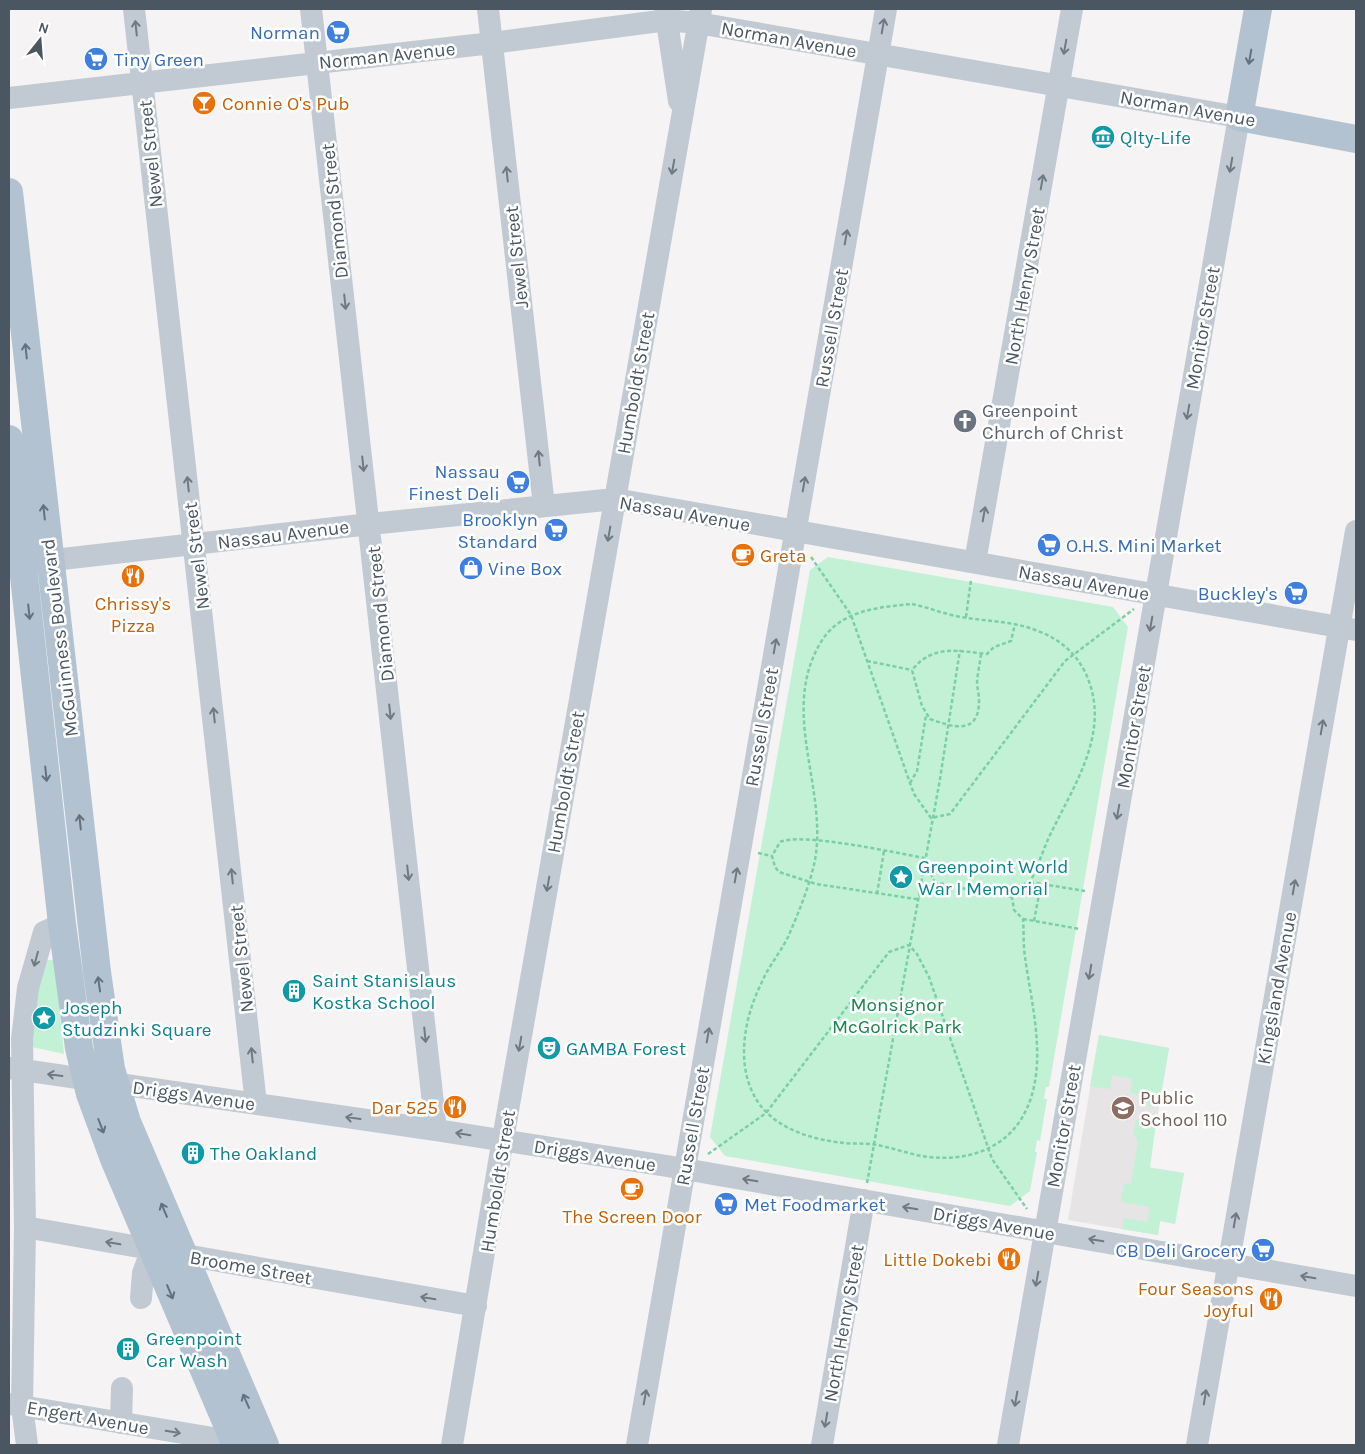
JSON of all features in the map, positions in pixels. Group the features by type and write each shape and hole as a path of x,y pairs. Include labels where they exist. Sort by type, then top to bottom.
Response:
{"main road":[{"name":"Monitor Street","path":"1239,117 1258,9"},
{"name":"Norman Avenue","path":"1239,117 1356,139"},
{"name":"McGuinness Boulevard","path":"9,192 27,563 62,924 79,1048 92,1101 110,1150 152,1249 242,1444"},
{"name":"McGuinness Boulevard","path":"9,439 27,563 97,972 111,1069 127,1122 265,1445"}],"street":[{"name":"Newel Street","path":"134,9 256,1104"},
{"name":"Diamond Street","path":"311,9 370,524 436,1130"},
{"name":"Jewel Street","path":"488,9 544,506"},
{"name":"Russell Street","path":"637,1445 693,1163 795,532 886,9"},
{"name":"North Henry Street","path":"973,570 1072,9"},
{"name":"Norman Avenue","path":"9,98 492,43 666,15 700,16 878,54 1239,117"},
{"name":"Humboldt Street","path":"666,15 682,119"},
{"name":"Humboldt Street","path":"452,1445 503,1140 700,16"},
{"name":"Monitor Street","path":"1008,1445 1038,1223 1156,595 1239,117"},
{"name":"Nassau Avenue","path":"27,563 370,524 615,499 795,532 973,570 1156,595 1348,628"},
{"name":"Kingsland Avenue","path":"1197,1445 1228,1263 1348,628 1356,531"},
{"path":"27,1445 15,1405 25,1227 16,1069 22,1039 28,988 44,932 62,924"},
{"name":"Driggs Avenue","path":"16,1069 503,1140 693,1163 1038,1223 1228,1263 1356,1286"},
{"name":"North Henry Street","path":"822,1445 865,1193"},
{"name":"Broome Street","path":"25,1227 476,1306"},
{"path":"141,1298 143,1273 152,1249"},
{"path":"121,1423 122,1388"},
{"name":"Engert Avenue","path":"15,1405 242,1444"}],"path":[{"path":"807,551 851,615 910,784 931,818"},
{"path":"966,618 973,570"},
{"path":"1023,919 1024,953 1036,1024 1035,1079 1021,1120 1006,1137 989,1150 943,1158 922,1156 874,1144 841,1143 805,1135 789,1129 766,1113 751,1090 747,1077 744,1054 745,1034 761,984 788,936 815,862 817,841 805,738 803,702 809,669 821,642 833,627 851,615 885,606 912,604 966,618 1015,624 1050,636 1062,643 1079,660 1091,684 1096,723 1093,739 1077,782 1041,852 1030,882"},
{"path":"931,818 950,814 1073,653 1136,608"},
{"path":"912,670 923,659 946,650 987,654 994,647 1011,641 1015,624"},
{"path":"865,1193 960,650"},
{"path":"912,670 926,715 930,720 948,726 969,726 975,719 979,700 977,687 981,654"},
{"path":"867,661 912,670"},
{"path":"910,784 917,771 926,715"},
{"path":"924,858 817,841 785,840 776,846 772,856 775,867 779,872 808,881 877,894 916,899 935,883 944,884"},
{"path":"877,894 884,851"},
{"path":"756,853 772,856"},
{"path":"924,858 935,883"},
{"path":"1082,929 1023,919 1014,910 1012,897 1018,886 1030,882 1088,892"},
{"path":"1034,921 1041,884"},
{"path":"956,887 1012,897"},
{"path":"693,1163 766,1113 889,952 909,945"},
{"path":"909,945 917,954 928,977 992,1160 1038,1223"}],"shaded area":[{"name":"Public School 110","path":"1099,1035 1169,1048 1149,1167 1184,1173 1175,1224 1160,1221 1158,1235 1068,1220"}],"green space":[{"name":"Monsignor McGolrick Park","path":"828,557 1113,607 1128,627 1049,1087 1046,1087 1044,1099 1047,1099 1040,1141 1037,1140 1035,1152 1037,1152 1030,1191 1010,1206 725,1156 710,1137 810,570"},
{"path":"45,960 55,960 64,1054 32,1047 34,1004"},
{"path":"1099,1035 1169,1048 1159,1107 1144,1105 1145,1096 1130,1093 1132,1079 1112,1075 1110,1089 1090,1086"},
{"path":"1136,1120 1156,1122 1150,1168 1184,1173 1175,1224 1160,1221 1158,1235 1122,1229 1124,1218 1147,1222 1150,1207 1121,1202 1124,1183 1131,1184 1138,1141 1133,1136"}],"place":[{"name":"Norman","path":"338,32"},
{"name":"Tiny Green","path":"96,59"},
{"name":"Connie O's Pub","path":"204,103"},
{"name":"Qlty-Life","path":"1103,137"},
{"name":"Greenpoint Church of Christ","path":"965,421"},
{"name":"Nassau Finest Deli","path":"518,482"},
{"name":"Brooklyn Standard","path":"556,530"},
{"name":"O.H.S. Mini Market","path":"1049,545"},
{"name":"Greta","path":"743,555"},
{"name":"Vine Box","path":"471,568"},
{"name":"Chrissy's Pizza","path":"133,576"},
{"name":"Buckley's","path":"1296,593"},
{"name":"Greenpoint World War I Memorial","path":"901,877"},
{"name":"Saint Stanislaus Kostka School","path":"294,991"},
{"name":"Joseph Studzinki Square","path":"44,1018"},
{"name":"GAMBA Forest","path":"549,1048"},
{"name":"Dar 525","path":"455,1107"},
{"name":"Public School 110","path":"1123,1108"},
{"name":"The Oakland","path":"193,1153"},
{"name":"The Screen Door","path":"632,1189"},
{"name":"Met Foodmarket","path":"726,1204"},
{"name":"CB Deli Grocery","path":"1263,1250"},
{"name":"Little Dokebi","path":"1009,1259"},
{"name":"Four Seasons Joyful","path":"1271,1299"},
{"name":"Greenpoint Car Wash","path":"128,1349"}]}
